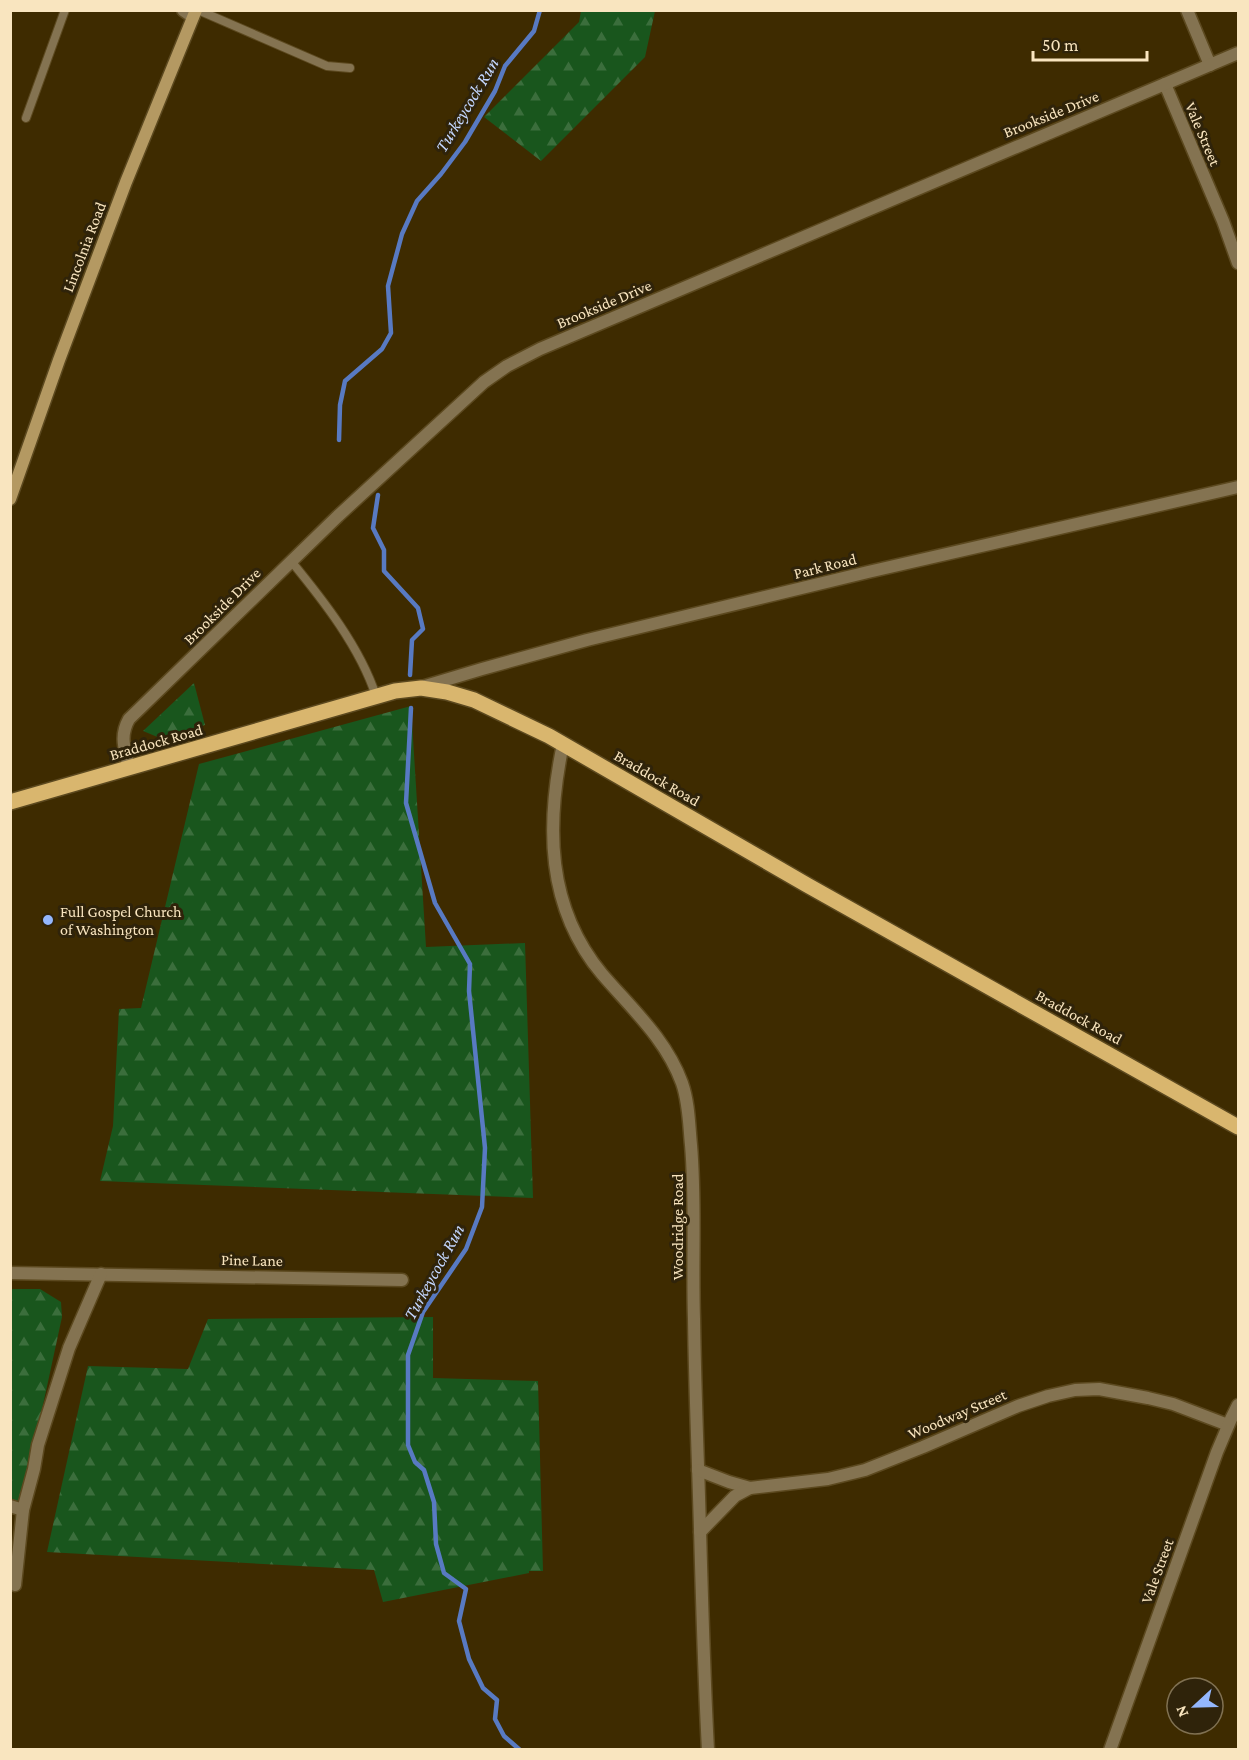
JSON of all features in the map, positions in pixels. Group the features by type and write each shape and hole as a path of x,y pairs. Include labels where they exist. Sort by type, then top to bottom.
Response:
{"main road":[{"name":"Lincolnia Road","path":"10,499 59,360 193,12"},
{"name":"Braddock Road","path":"10,802 395,691 421,688 447,692 474,700 563,744 807,885 1239,1127"}],"street":[{"path":"1187,10 1210,65"},
{"name":"Brookside Drive","path":"129,768 123,740 124,728 129,719 291,561 484,382 507,366 540,349 1239,53"},
{"name":"Vale Street","path":"1164,84 1239,263"},
{"name":"Park Road","path":"421,688 587,640 868,572 1239,487"},
{"name":"Woodridge Road","path":"563,744 553,809 557,880 562,904 584,949 601,973 645,1021 665,1048 683,1087 689,1113 694,1180 693,1317 708,1749"},
{"name":"Pine Lane","path":"10,1273 402,1280"},
{"path":"15,1585 23,1510 38,1445 69,1348 100,1274"},
{"name":"Woodway Street","path":"698,1470 750,1488 828,1479 865,1470 1018,1406 1075,1390 1099,1389 1148,1398 1173,1404 1228,1425"},
{"name":"Vale Street","path":"1110,1749 1217,1452 1239,1405"},
{"path":"700,1532 735,1496 750,1488"},
{"path":"10,1506 23,1510"}],"lane":[{"path":"26,118 65,10"},
{"path":"193,12 327,66 350,68"},
{"path":"291,561 313,587 355,650 376,696"}],"green space":[{"path":"581,11 655,11 645,57 541,161 484,117 579,22"},
{"path":"194,683 205,725 160,738 143,731"},
{"path":"411,706 426,947 525,943 533,1198 100,1181 113,1126 119,1009 141,1008 199,764"},
{"path":"10,1289 40,1289 61,1302 62,1317 19,1516 10,1513"},
{"path":"433,1317 433,1378 538,1381 543,1571 529,1571 529,1573 383,1602 374,1570 47,1552 88,1366 188,1369 208,1319"}],"waterway":[{"name":"Turkeycock Run","path":"339,440 340,405 345,381 382,349 391,333 388,286 402,234 417,201 465,142 495,91 505,66 534,31 540,10"},
{"name":"Turkeycock Run","path":"378,495 373,528 384,550 384,571 418,608 423,629 412,640 410,675"},
{"name":"Turkeycock Run","path":"411,708 406,803 435,903 470,964 469,991 485,1148 482,1207 466,1249 423,1312 408,1355 408,1445 415,1462 424,1470 434,1502 436,1544 444,1573 466,1589 459,1621 469,1659 483,1688 497,1700 495,1719 504,1736 520,1750"}],"place":[{"name":"Full Gospel Church of Washington","path":"48,920"}]}
